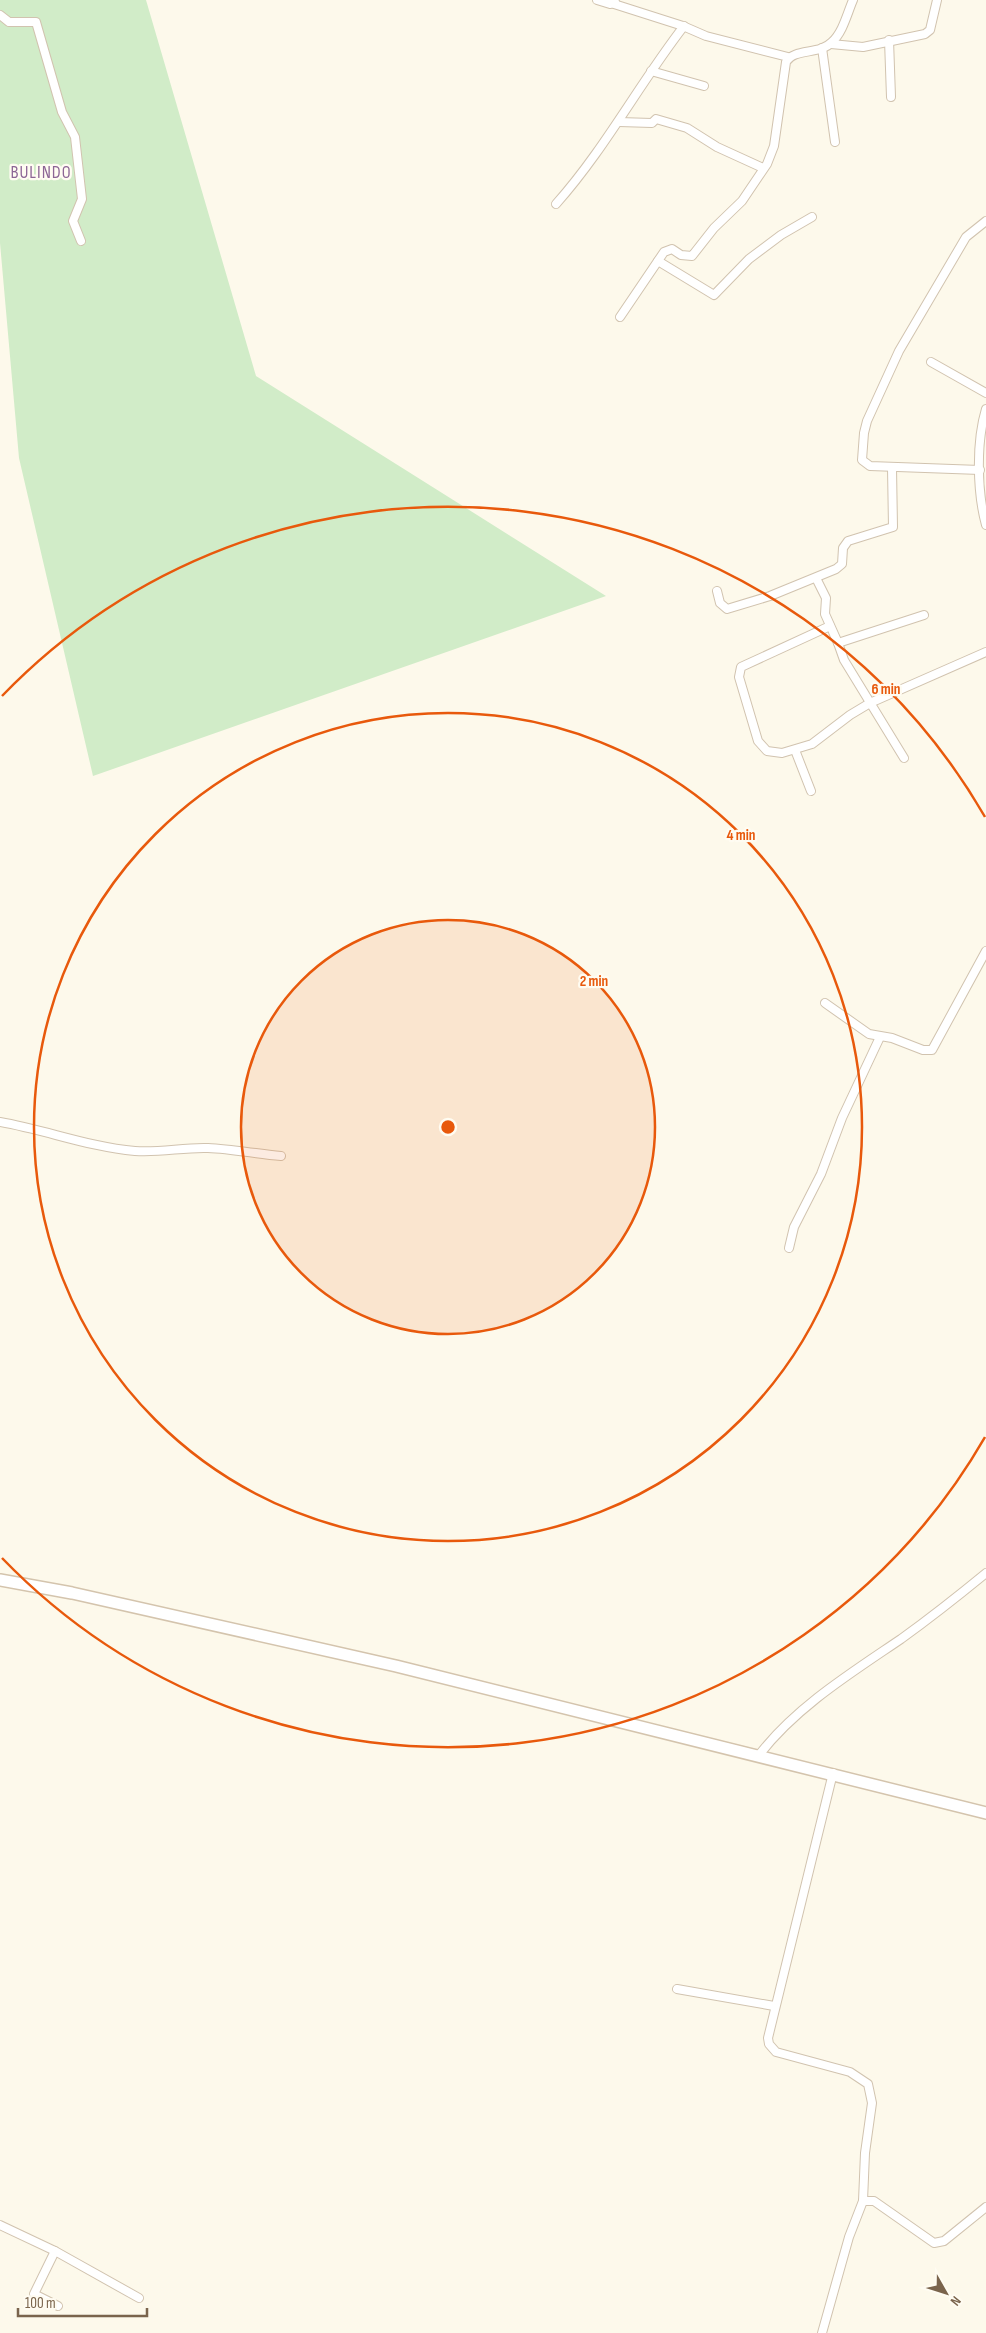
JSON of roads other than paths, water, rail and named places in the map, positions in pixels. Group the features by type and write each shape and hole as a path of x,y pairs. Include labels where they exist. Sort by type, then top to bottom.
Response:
{"street":[{"path":"597,0 615,2 684,26 706,36 788,57 831,44 863,47 925,34 930,30 937,0"},
{"path":"831,44 843,24 853,0"},
{"path":"0,15 9,22 36,22 62,112 75,137 82,199 73,221 81,241"},
{"path":"556,204 578,180 619,122 651,71 684,26"},
{"path":"890,40 891,97"},
{"path":"822,48 834,142"},
{"path":"620,317 664,252 672,249 681,255 692,256 714,228 742,201 763,168 774,146 788,57"},
{"path":"651,71 704,86"},
{"path":"619,122 652,123 656,119 687,128 717,147 763,168"},
{"path":"658,261 714,295 749,259 781,235 812,217"},
{"path":"980,470 892,468 870,466 862,460 867,421 899,352 966,237 986,221"},
{"path":"931,362 986,393"},
{"path":"986,409 980,470 980,493 986,525"},
{"path":"716,591 720,603 727,609 770,596 836,569 842,564 843,548 848,541 893,527 892,468"},
{"path":"816,578 826,598 825,614 844,660 904,758"},
{"path":"838,643 924,615"},
{"path":"830,626 744,664 739,672 751,717 762,747 774,753 795,750 821,740 850,715 870,703 986,652"},
{"path":"795,750 811,791"},
{"path":"825,1003 869,1034 892,1038 923,1050 932,1050 986,951"},
{"path":"789,1248 794,1228 821,1174 842,1118 880,1037"},
{"path":"0,1122 83,1143 134,1151 170,1152 210,1148 281,1156"},
{"path":"759,1755 784,1727 821,1696 918,1627 986,1574"},
{"path":"0,1580 281,1640 759,1755 986,1813"},
{"path":"822,2333 849,2236 863,2201 865,2153 872,2103 868,2084 850,2072 776,2052 769,2044 768,2038 774,2006 833,1774"},
{"path":"677,1989 774,2006"},
{"path":"863,2201 874,2200 934,2243 944,2241 986,2207"},
{"path":"0,2225 55,2251 139,2298"},
{"path":"55,2251 34,2294 58,2306"}],"district":[{"name":"BULINDO","path":"41,172"}]}
